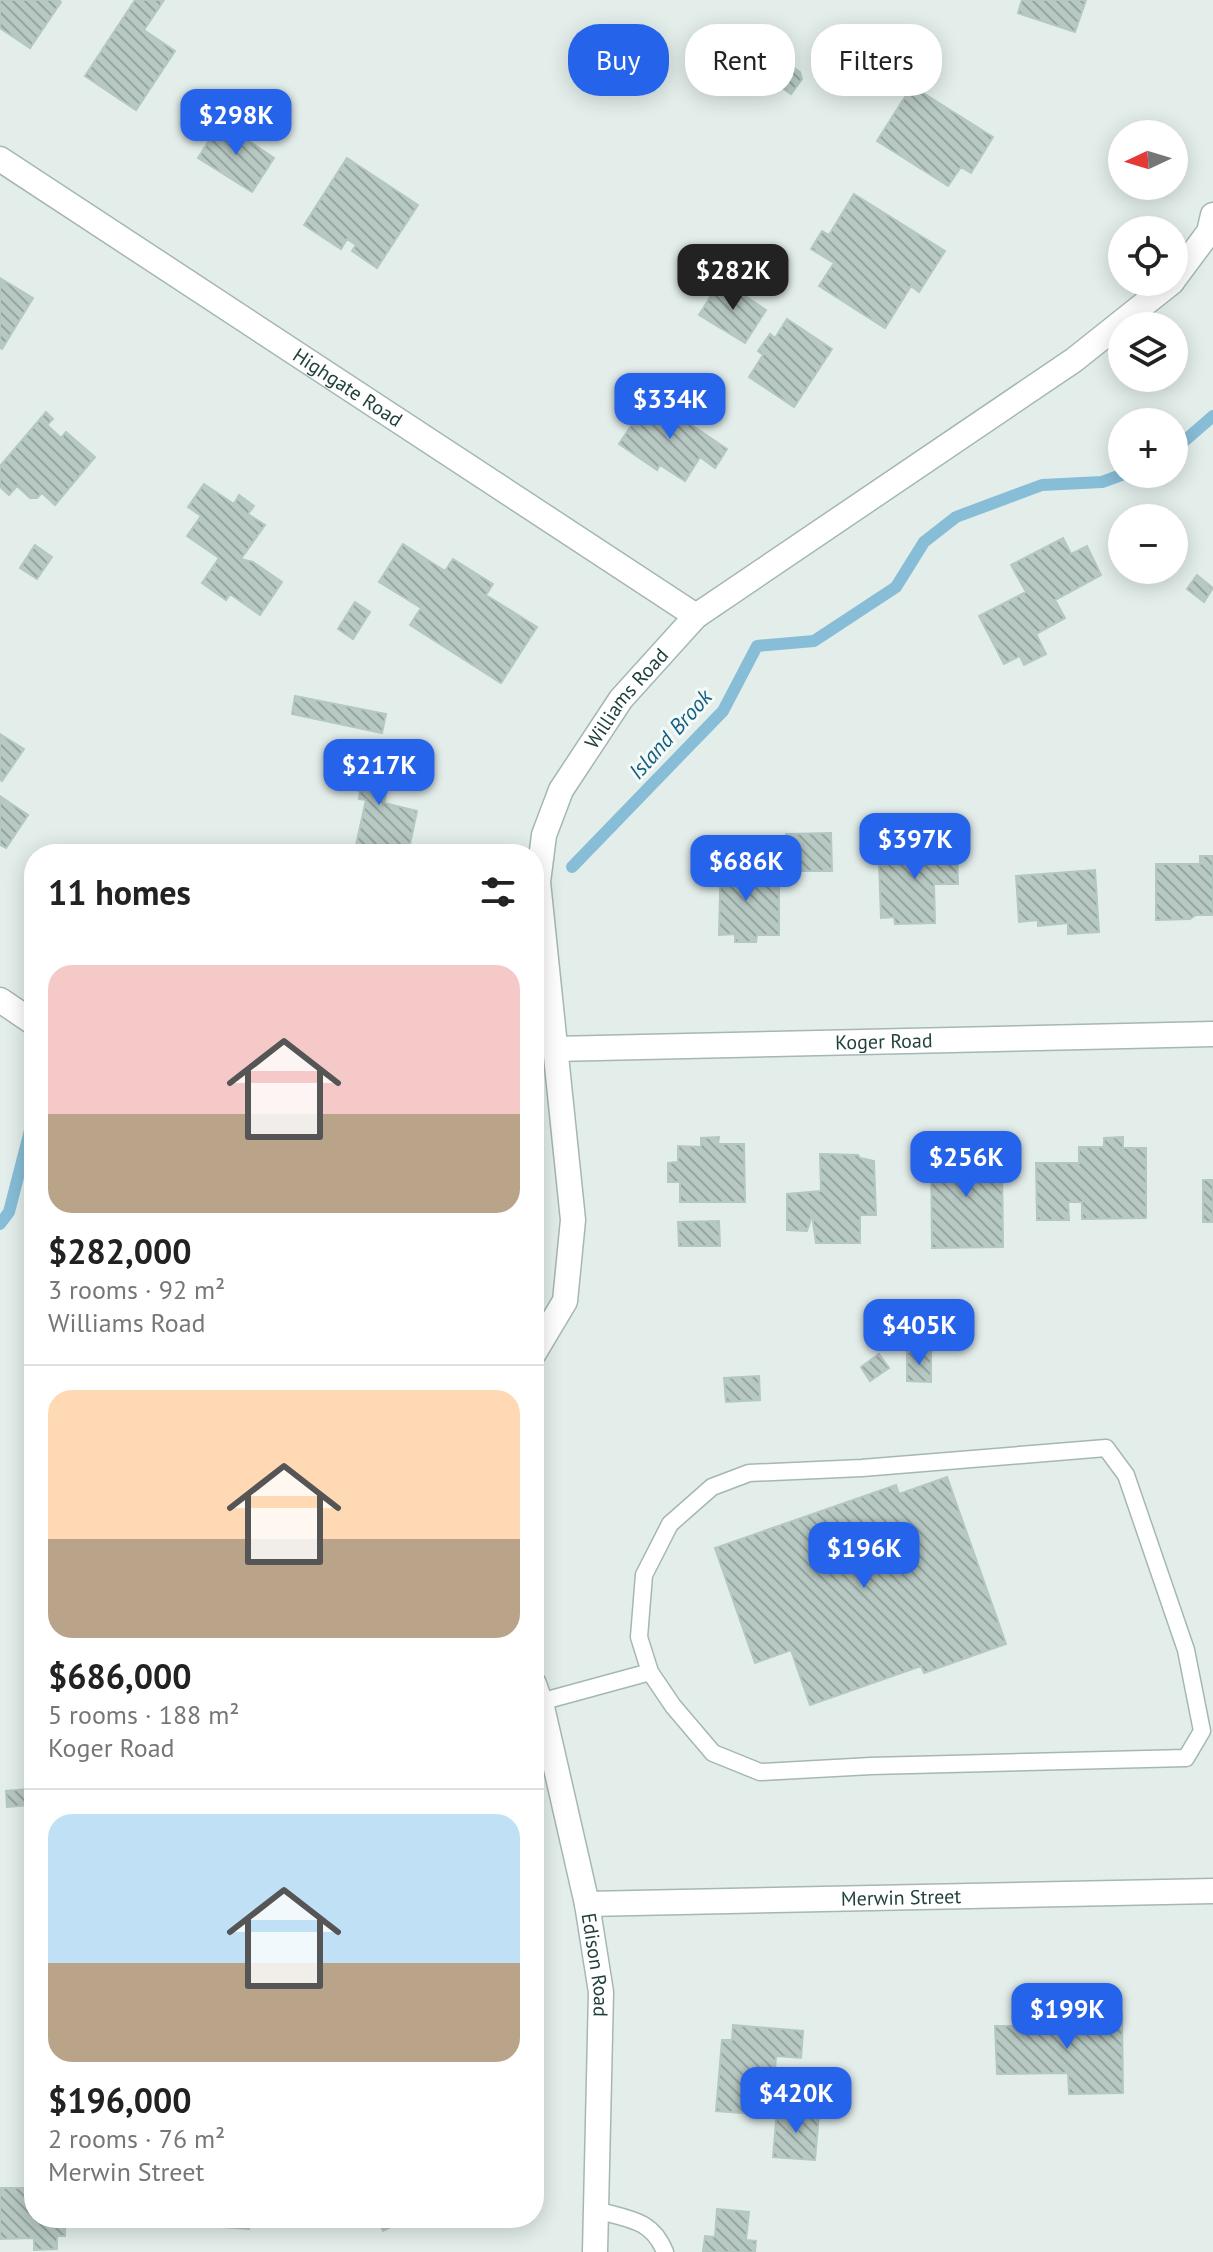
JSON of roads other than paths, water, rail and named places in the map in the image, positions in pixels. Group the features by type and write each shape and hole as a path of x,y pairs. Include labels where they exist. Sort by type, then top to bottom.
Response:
{"street":[{"name":"Highgate Road","path":"0,159 696,616"},
{"name":"Williams Road","path":"1188,260 1209,232 1213,215"},
{"name":"Williams Road","path":"543,844 561,790 621,699 696,616 1074,360 1153,296"},
{"name":"Williams Road","path":"544,945 573,1220 565,1301 544,1336"},
{"path":"0,1000 24,1016"},
{"name":"Koger Road","path":"554,1049 1213,1034"},
{"name":"Edison Road","path":"544,1723 587,1904 601,1992 595,2252"},
{"name":"Merwin Street","path":"587,1904 1213,1891"}],"lane":[{"path":"1106,1448 1126,1475 1186,1650 1202,1731 1186,1758 760,1772 713,1753 673,1706 650,1672 639,1637 644,1575 670,1524 712,1487 749,1473 862,1468 1106,1448"},
{"path":"544,1692 650,1672"},
{"path":"596,2210 645,2224 659,2236 665,2252"}],"waterway":[{"name":"Island Brook","path":"1188,438 1213,416"},
{"name":"Island Brook","path":"572,867 723,711 757,646 814,641 896,587 924,542 956,517 1042,485 1108,480"},
{"name":"Island Brook","path":"0,1224 9,1212 24,1154"}]}
